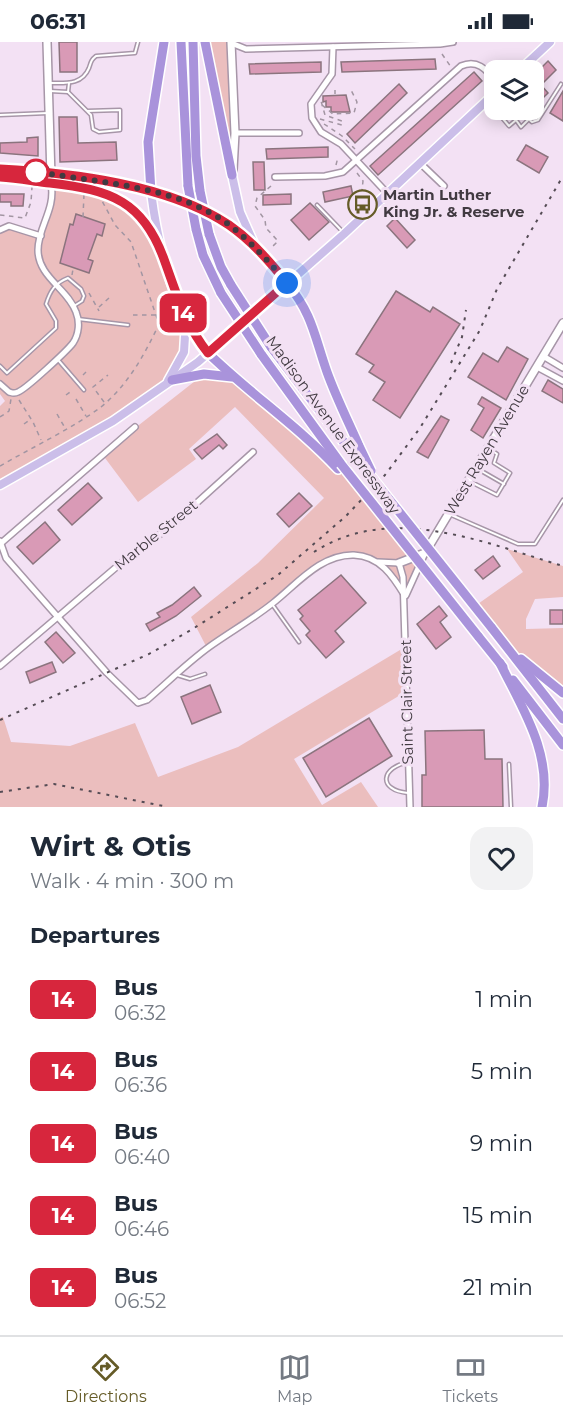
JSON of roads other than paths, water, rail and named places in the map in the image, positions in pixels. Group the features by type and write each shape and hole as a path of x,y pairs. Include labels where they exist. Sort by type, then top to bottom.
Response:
{"highway":[{"path":"150,192 149,135 164,42"},
{"name":"Madison Avenue Expressway","path":"181,42 188,186 203,255 221,293 339,466 500,663 563,745"},
{"name":"Madison Avenue Expressway","path":"193,42 196,156 200,190 209,234 221,267 271,346 353,454 563,719"},
{"path":"205,42 232,175"},
{"path":"287,283 302,301 312,321 327,372 377,484"},
{"path":"208,353 234,378 339,466"},
{"path":"168,383 207,374 234,378"},
{"path":"506,646 563,693"},
{"path":"500,663 532,728 541,752 545,775 542,807"}],"main road":[{"path":"531,60 550,42"},
{"path":"0,485 113,421 208,353 344,234 484,103"},
{"path":"0,169 90,179 184,202 231,226 256,248 287,283"},
{"path":"232,175 240,212 256,248"},
{"path":"0,177 97,190 116,198 129,206 145,222 163,255"},
{"path":"150,192 163,255 186,320 208,353"},
{"path":"168,383 184,352 186,320"}],"street":[{"path":"0,384 9,392 20,391 74,342 78,331 78,319 74,306 44,270 39,259 38,249 52,202 47,42"},
{"path":"232,175 235,133 231,43 246,49 448,44 453,42"},
{"path":"333,47 332,74 315,96 310,112 321,132 341,144 387,193"},
{"path":"275,177 335,175 344,172 456,68 469,63 477,64 484,71"},
{"path":"235,133 299,133"},
{"path":"420,163 444,186"},
{"path":"1,228 9,226 41,236"},
{"name":"West Rayen Avenue","path":"425,553 563,323"},
{"path":"543,356 563,368"},
{"path":"537,368 563,381"},
{"path":"135,427 0,543 6,558 107,673 134,700 141,703 207,648 272,604 330,560 354,555 378,562 399,563 425,553"},
{"name":"Marble Street","path":"0,666 127,558 170,527 253,452"},
{"name":"Saint Clair Street","path":"405,596 425,553"},
{"path":"378,562 395,580 405,596"},
{"name":"Saint Clair Street","path":"399,563 404,577 405,596 410,807"}],"lane":[{"path":"48,87 69,83 83,77 91,59 96,56 135,54 138,42"},
{"path":"68,92 69,83"},
{"path":"544,111 561,84"},
{"path":"48,87 68,92 87,111 91,115 93,129 99,132 120,130 120,110 87,111"},
{"path":"0,115 49,113"},
{"path":"504,120 509,126 516,120 521,127 525,120"},
{"path":"317,205 344,234"},
{"path":"0,366 7,373 56,328 56,321 46,304 49,293 56,285 68,278 81,289 84,296 82,301 74,306"},
{"path":"78,319 128,325"},
{"path":"57,359 84,390"},
{"path":"469,481 496,495 504,484 510,473 494,463 497,454 488,449"},
{"path":"477,468 504,484"},
{"path":"449,514 518,544 530,545 535,544 563,500"},
{"path":"272,604 299,642"},
{"path":"276,623 282,618"},
{"path":"177,675 190,679 205,674"},
{"path":"408,762 396,764 389,770 386,777 388,785 396,792 410,793"},
{"path":"509,764 511,807"}],"railway":[{"path":"0,720 149,654 191,630 278,575 346,516 385,475 420,428 480,330 497,289 563,176"},
{"path":"451,363 462,337 466,310"},
{"path":"314,552 344,537 374,530 406,528 470,538 563,566"},
{"path":"0,792 54,784 168,807"}],"place":[{"name":"Martin Luther King Jr. & Reserve","path":"362,204"}]}
